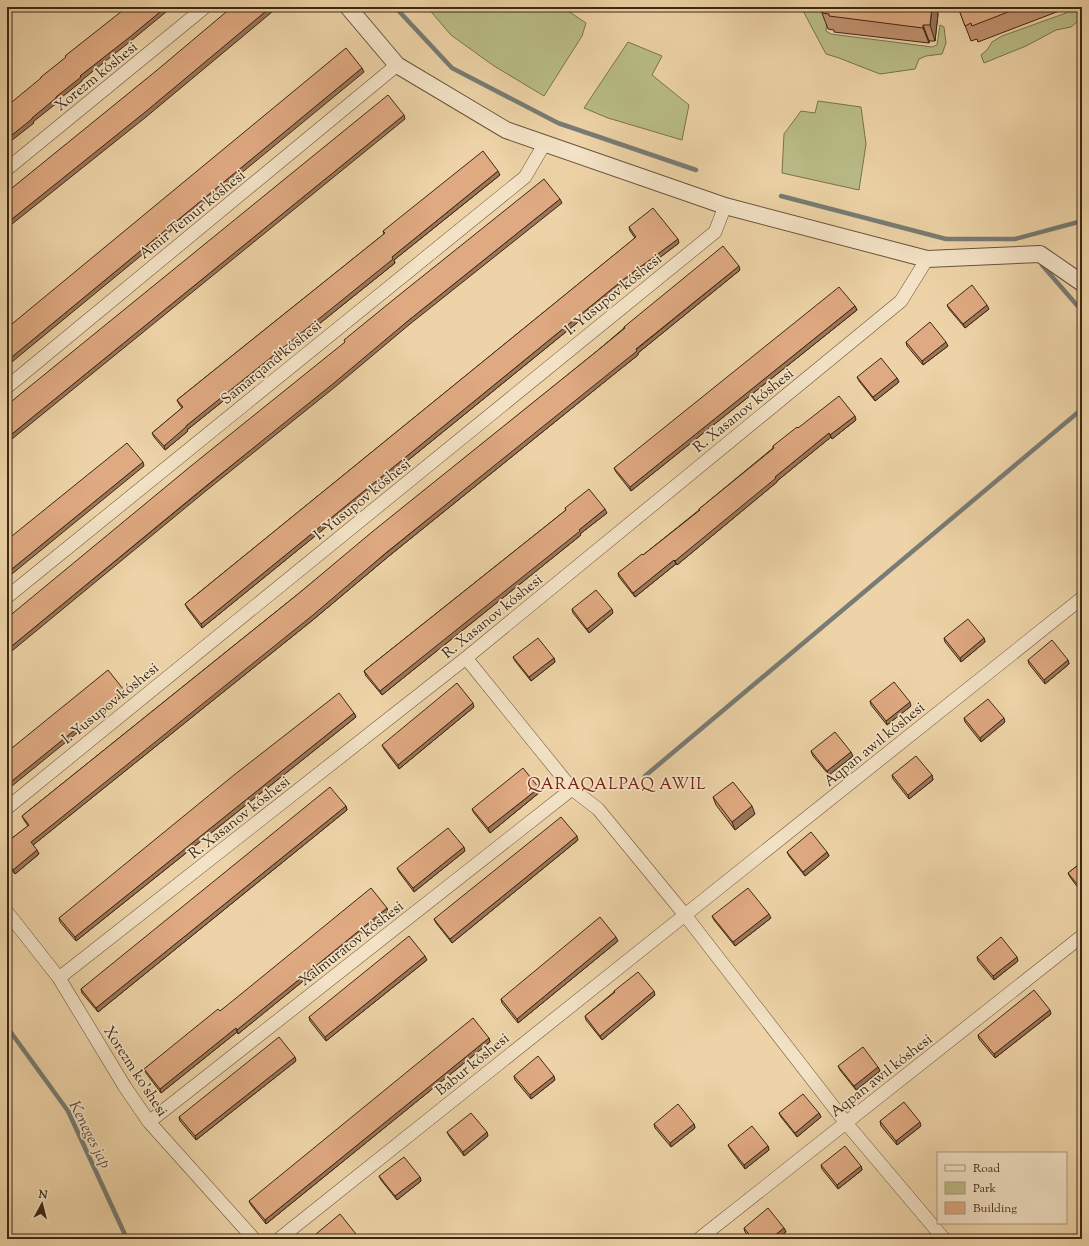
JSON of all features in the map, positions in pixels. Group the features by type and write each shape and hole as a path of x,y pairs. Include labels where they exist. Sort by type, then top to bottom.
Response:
{"street":[{"name":"Xorezm kóshesi","path":"7,169 205,7"},
{"path":"348,7 397,65 506,130 725,206 927,259 1040,254 1082,283"},
{"name":"Amir Temur kóshesi","path":"7,387 397,65"},
{"name":"Samarqand kóshesi","path":"7,597 525,177 545,143"},
{"name":"I. Yusupov kóshesi","path":"7,808 715,232 725,206"},
{"name":"R. Xasanov kóshesi","path":"59,978 466,658 901,301 927,259"},
{"name":"Aqpan awıl kóshesi","path":"685,915 1082,598"},
{"path":"466,658 572,789 598,809 685,915 846,1123 944,1239"},
{"name":"Xalmuratov kóshesi","path":"149,1122 572,789"},
{"name":"Xorezm ko'shesi","path":"7,912 59,978 125,1087 149,1122 253,1238"},
{"name":"Babur kóshesi","path":"279,1239 685,915"},
{"name":"Aqpan awıl kóshesi","path":"699,1239 1082,936"}],"green space":[{"path":"427,7 562,7 586,23 582,36 544,96 494,66 451,35"},
{"path":"801,7 828,7 826,31 831,34 932,47 937,45 940,25 944,27 946,43 942,54 926,56 919,59 915,69 880,74 826,54"},
{"path":"1075,7 1082,7 1082,18 1071,27 1056,30 1026,46 984,63 981,55 987,50 992,42 1002,36 1066,13"},
{"path":"628,42 662,56 652,75 689,105 682,140 608,118 584,108"},
{"path":"818,101 861,107 866,144 859,190 782,173 784,134 801,111 815,113"}],"building":[{"path":"127,7 166,7 80,76 81,77 7,139 7,106 66,57 65,56"},
{"path":"232,7 271,7 144,113 7,223 7,192"},
{"path":"823,7 932,7 930,25 923,25 923,28 829,16 829,14 822,13"},
{"path":"958,7 1021,7 972,26 971,23 965,26"},
{"path":"346,48 362,68 7,361 7,328"},
{"path":"388,95 404,115 7,438 7,405"},
{"path":"483,151 498,171 392,257 393,259 186,426 164,446 152,433 183,407 177,400 385,233 383,231"},
{"path":"544,179 560,199 409,320 7,650 7,618 191,466 345,342 344,340"},
{"path":"653,208 678,239 624,279 201,624 185,604 636,237 629,227"},
{"path":"723,246 739,266 636,349 637,351 387,552 313,615 31,842 37,850 13,870 7,862 7,842 29,825 22,816 597,351"},
{"path":"972,285 987,305 963,324 947,305"},
{"path":"839,287 855,306 630,487 614,468"},
{"path":"930,322 946,342 922,361 906,342"},
{"path":"881,358 897,378 873,397 857,377"},
{"path":"839,396 855,416 830,435 829,433 675,561 674,560 633,593 618,573 700,510 699,509 774,448 773,446"},
{"path":"127,443 143,462 7,573 7,540"},
{"path":"589,489 605,509 579,530 580,531 380,691 364,671 566,510 565,508"},
{"path":"596,590 612,609 587,629 572,609"},
{"path":"968,619 984,638 960,658 944,638"},
{"path":"538,638 554,658 529,677 513,657"},
{"path":"1052,640 1068,660 1044,680 1028,660"},
{"path":"108,670 124,690 7,785 7,752"},
{"path":"894,682 910,702 886,721 870,701"},
{"path":"457,683 473,703 398,765 382,745"},
{"path":"339,693 354,713 75,937 59,918 234,775"},
{"path":"988,699 1004,718 980,738 964,718"},
{"path":"835,732 851,752 827,771 811,751"},
{"path":"916,756 932,775 908,795 892,775"},
{"path":"523,768 539,788 488,828 472,809"},
{"path":"733,782 752,806 732,822 713,797"},
{"path":"330,787 346,806 96,1008 81,989"},
{"path":"561,817 577,836 450,939 434,919"},
{"path":"448,828 464,847 413,888 397,868"},
{"path":"811,832 827,852 803,872 787,852"},
{"path":"1082,862 1082,890 1068,873"},
{"path":"371,888 387,908 237,1030 236,1028 160,1089 144,1069 218,1009 220,1011"},
{"path":"748,888 769,914 733,942 712,916"},
{"path":"600,917 616,937 517,1019 501,999"},
{"path":"409,936 425,956 325,1037 309,1017"},
{"path":"1001,937 1017,957 993,976 977,957"},
{"path":"638,972 654,991 600,1036 585,1016"},
{"path":"1034,990 1050,1010 994,1054 978,1035"},
{"path":"473,1018 489,1038 265,1220 249,1201"},
{"path":"279,1037 295,1057 195,1136 179,1117"},
{"path":"863,1047 878,1067 854,1086 838,1066"},
{"path":"538,1056 554,1076 530,1095 514,1076"},
{"path":"803,1094 819,1113 795,1133 779,1113"},
{"path":"904,1102 920,1122 896,1141 880,1121"},
{"path":"678,1104 694,1124 670,1143 654,1124"},
{"path":"471,1113 487,1132 463,1152 447,1132"},
{"path":"752,1126 768,1146 744,1165 728,1145"},
{"path":"845,1146 861,1166 837,1185 821,1165"},
{"path":"404,1157 420,1177 395,1196 379,1176"},
{"path":"768,1208 784,1228 770,1239 753,1239 744,1228"},
{"path":"340,1214 356,1234 350,1239 310,1239"},
{"path":"623,1235 626,1239 618,1239"}],"waterway":[{"path":"395,7 452,68 558,123 696,170"},
{"path":"781,196 946,239 1015,239 1082,221"},
{"path":"1042,265 1082,311"},
{"path":"645,776 1082,409"},
{"name":"Keneges jap","path":"7,1027 68,1111 127,1239"}],"district":[{"name":"QARAQALPAQ AWIL","path":"617,783"}]}
